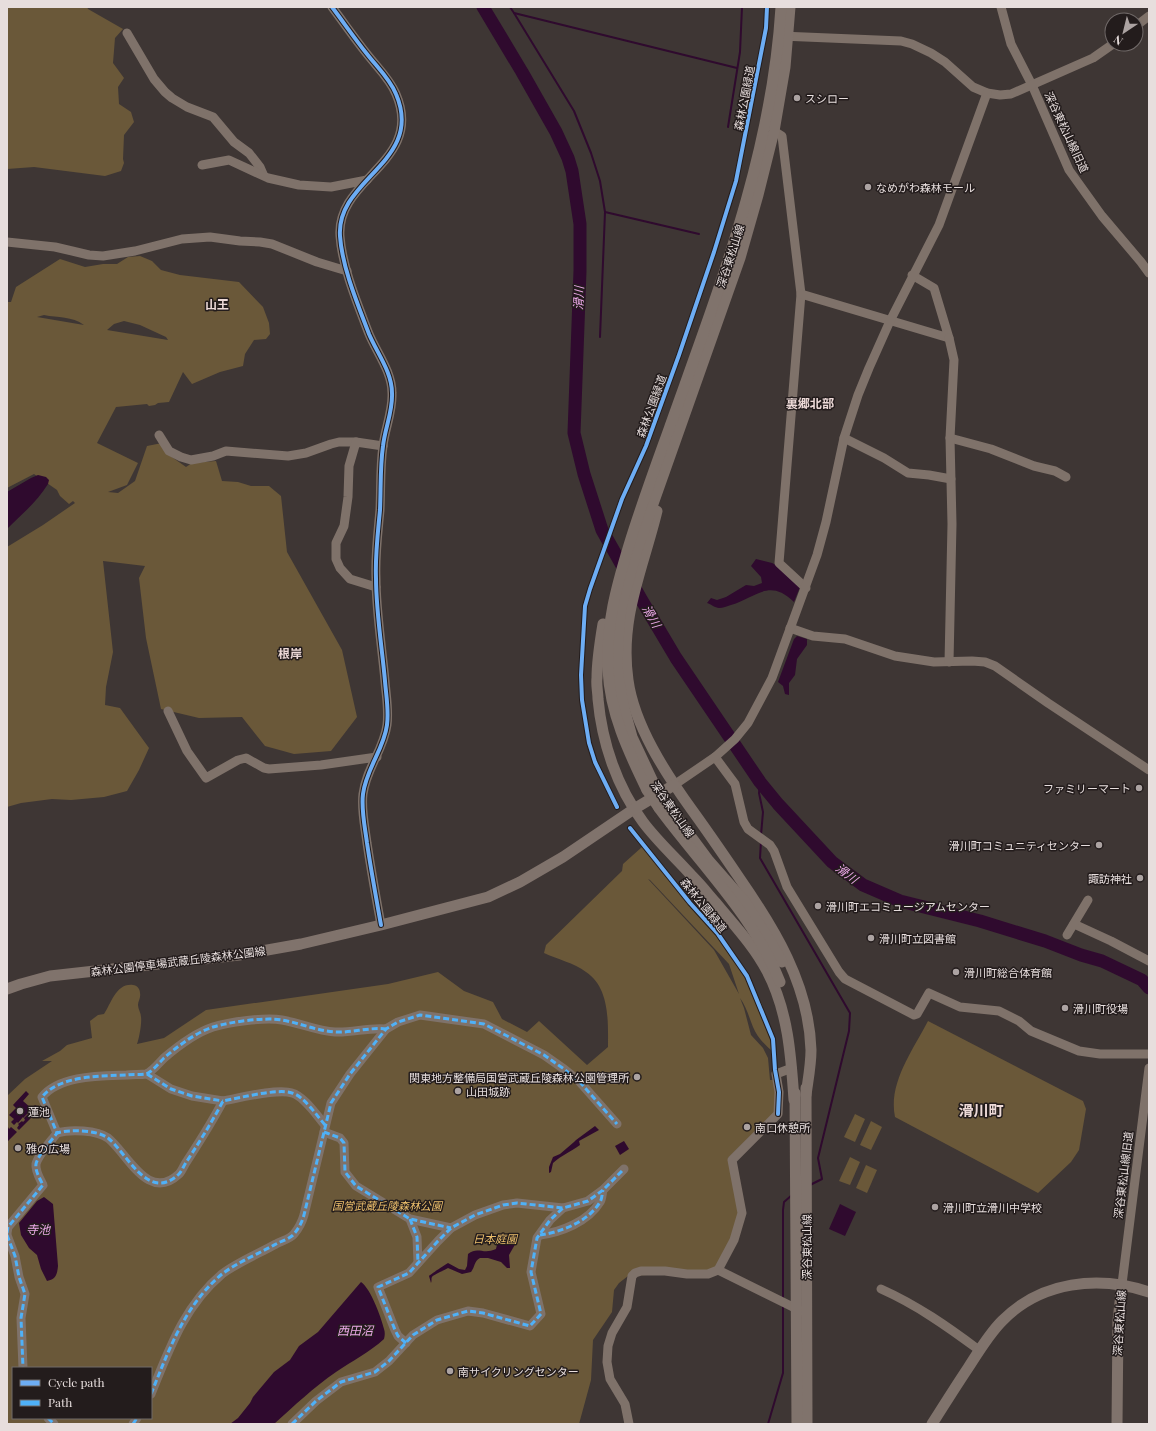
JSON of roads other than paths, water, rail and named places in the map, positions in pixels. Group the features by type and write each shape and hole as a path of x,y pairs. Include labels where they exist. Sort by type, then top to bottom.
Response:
{"main road":[{"name":"深谷東松山線","path":"650,787 632,737 619,682 619,625 625,591 637,550 740,258 770,151 774,131 783,37 781,7"},
{"name":"深谷東松山線","path":"790,7 758,159 746,205 722,278 645,496 619,577 609,632 608,671 611,696 618,724 628,752 681,838 741,914 768,954 774,967 785,995 794,1033 796,1080 794,1100"},
{"name":"深谷東松山線","path":"662,479 658,508 649,544 632,598 628,621 626,633 628,681 635,707 658,758 674,785 765,915 778,937 792,967 805,1009 809,1031 811,1051 806,1095"},
{"name":"深谷東松山線","path":"645,496 623,539 609,593 599,648 596,679 600,720 605,742 620,783 634,809 655,836 745,937 762,961 783,1010 792,1068 794,1100 796,1198 807,1424"},
{"name":"森林公園停車場武蔵丘陵森林公園線","path":"7,989 50,976 239,955 301,944 488,897 520,882 562,857 634,809 674,785"},
{"name":"深谷東松山線","path":"662,805 745,902 773,946 782,964 795,997 799,1015 803,1041 806,1095 806,1192 797,1424"},
{"name":"深谷東松山線","path":"932,1424 980,1350 1002,1321 1024,1304 1039,1295 1069,1285 1103,1282 1122,1284 1118,1321 1117,1424"},
{"path":"1122,1284 1149,1292"}],"street":[{"path":"332,7 395,91 399,103 401,125 396,145 350,200 342,220 340,238 347,271 370,336 382,359 392,389 392,402 383,446 376,577 388,708 387,724 383,742 366,781 363,794 363,806 373,883 381,925"},
{"name":"深谷東松山線旧道","path":"1001,7 1011,44 1032,85 1069,170 1102,216 1141,262 1149,274"},
{"path":"128,34 154,79 165,92 187,107 213,117 234,142 248,154 263,174"},
{"path":"783,37 889,40 912,44 945,62 973,87 987,94 1000,95 1011,94 1094,58 1104,51"},
{"path":"674,785 719,755 746,727 772,678 817,555 826,522 844,438 869,368 912,275 939,225 987,94"},
{"path":"774,131 782,136 802,294 779,563 806,588"},
{"path":"202,165 229,160 280,181 299,185 331,187 368,180"},
{"path":"7,242 55,247 88,255 103,256 135,251 182,239 210,237 272,244 317,262 347,271"},
{"path":"912,275 934,288 954,360 950,438 952,524 949,662"},
{"path":"802,294 949,338"},
{"path":"159,435 169,451 191,460 213,456 226,451 288,456 306,453 339,442 356,442 383,446"},
{"path":"844,438 884,458 908,473 929,475 951,480"},
{"path":"950,438 991,449 1034,466 1055,471 1066,477"},
{"path":"356,442 349,466 348,497 344,526 336,544 336,559 340,568 350,579 376,587"},
{"path":"790,628 813,636 845,639 895,656 934,662 985,662 995,666 1149,770"},
{"path":"168,711 187,752 206,778 238,760 246,758 264,768 269,769 321,765 376,757"},
{"path":"719,755 735,784 744,822 748,829 770,845 774,851 787,887 839,972 845,979 914,1015 917,1014 929,993 960,1007 998,1011 1019,1022 1031,1031 1079,1051 1100,1054 1149,1054"},
{"path":"1068,935 1088,900"},
{"path":"1074,924 1149,961"},
{"path":"152,1392 180,1325 196,1302 222,1275 237,1264 293,1235 300,1226 331,1104 350,1074 386,1029 398,1022 420,1016 484,1024 544,1055 564,1069 590,1092 617,1124"},
{"path":"147,1074 165,1057 194,1037 213,1027 236,1022 281,1019 334,1032 378,1028 386,1029"},
{"path":"629,1424 625,1404 610,1379 607,1362 608,1346 612,1333 627,1307 632,1276 641,1271 708,1274 718,1270 734,1240 742,1213 732,1160 778,1114 779,1092 776,1074 792,1068"},
{"name":"深谷東松山線旧道","path":"1122,1284 1149,1068"},
{"path":"57,1133 42,1097 50,1088 74,1080 98,1076 147,1074 171,1089 192,1096 223,1101 272,1092 292,1092 303,1100 325,1128 340,1138 344,1143 345,1172 356,1186 410,1219 451,1228"},
{"path":"22,1367 21,1318 25,1294 15,1256 7,1234 8,1227 43,1185 37,1172 36,1164 38,1158 57,1133 64,1131 99,1133 108,1138 142,1177 152,1183 168,1182 180,1173 223,1101"},
{"path":"406,1343 398,1336 395,1330 378,1287 409,1273 451,1228 475,1215 503,1205 517,1203 563,1208 588,1201 603,1190 624,1169"},
{"path":"540,1235 554,1233 589,1215 601,1202 603,1190"},
{"path":"292,1424 316,1401 341,1382 375,1372 389,1361 413,1335 437,1320 468,1311 483,1313 530,1326 541,1314 531,1272 537,1238 550,1220 563,1208"},
{"path":"410,1219 417,1238 418,1263"},
{"path":"718,1270 802,1311"},
{"path":"881,1289 914,1305 950,1328 980,1350"}],"water":[{"path":"38,475 46,477 49,480 44,491 7,529 7,492"},
{"path":"756,559 778,566 800,587 794,602 777,591 770,590 722,608 707,603 711,598 717,600 726,597 746,585 754,586 762,583 761,577 751,566"},
{"path":"797,636 807,639 807,645 797,659 795,675 789,683 789,695 785,694 783,686 778,682 794,639"},
{"path":"26,1091 29,1094 23,1101 31,1108 29,1110 30,1111 14,1125 11,1122 14,1119 9,1115 16,1108 13,1105"},
{"path":"35,1105 38,1107 37,1112 19,1130 17,1128 19,1125 18,1124 25,1120 24,1118 31,1111 33,1112 35,1110 32,1108"},
{"path":"595,1126 599,1130 579,1141 580,1145 553,1163 551,1172 549,1173 549,1167 553,1157 560,1154"},
{"path":"8,1127 9,1129 11,1127 17,1132 7,1142"},
{"path":"624,1141 629,1149 620,1155 615,1146"},
{"name":"寺池","path":"44,1197 53,1204 58,1266 56,1276 47,1281 41,1269 37,1255 29,1248 21,1235 19,1223 37,1201"},
{"path":"840,1204 856,1212 845,1236 829,1229"},
{"path":"505,1235 517,1238 517,1241 509,1255 510,1268 507,1268 501,1262 488,1258 480,1258 471,1272 462,1274 448,1268 433,1276 431,1283 429,1276 444,1265 448,1263 459,1269 465,1270 467,1266 468,1254 478,1250 491,1251 496,1249 498,1240"},
{"name":"西田沼","path":"361,1282 372,1297 378,1311 385,1334 384,1339 320,1384 274,1424 230,1424 238,1418 274,1372 290,1360 299,1346 318,1332"}],"waterway":[{"name":"滑川","path":"483,7 556,132 568,158 572,171 580,224 580,271 574,433 584,474 602,530 676,658 760,782 778,804 832,862 863,885 900,901 980,921 1045,941 1081,955 1102,961 1142,980 1149,988"},
{"path":"510,7 514,13 737,68"},
{"path":"728,127 740,52 742,7"},
{"path":"514,13 574,111 591,153 600,181 605,212 600,337"},
{"path":"605,212 699,234"},
{"path":"760,782 759,793 763,812 761,835"},
{"path":"761,841 760,858 850,1013 849,1031 818,1158 822,1179 810,1185"},
{"path":"783,1299 783,1210 784,1202 792,1195"},
{"path":"768,1424 783,1373 783,1306"}],"place":[{"name":"スシロー","path":"797,98"},
{"name":"なめがわ森林モール","path":"868,187"},
{"name":"ファミリーマート","path":"1139,788"},
{"name":"滑川町コミュニティセンター","path":"1099,845"},
{"name":"諏訪神社","path":"1140,878"},
{"name":"滑川町エコミュージアムセンター","path":"818,906"},
{"name":"滑川町立図書館","path":"871,938"},
{"name":"滑川町総合体育館","path":"956,972"},
{"name":"滑川町役場","path":"1065,1008"},
{"name":"関東地方整備局国営武蔵丘陵森林公園管理所","path":"637,1077"},
{"name":"山田城跡","path":"458,1091"},
{"name":"蓮池","path":"20,1111"},
{"name":"南口休憩所","path":"747,1127"},
{"name":"雅の広場","path":"18,1148"},
{"name":"滑川町立滑川中学校","path":"935,1207"},
{"name":"南サイクリングセンター","path":"450,1371"}],"district":[{"name":"山王","path":"217,304"},
{"name":"裏郷北部","path":"810,403"},
{"name":"根岸","path":"290,653"},
{"name":"滑川町","path":"981,1110"}],"park label":[{"name":"国営武蔵丘陵森林公園","path":"387,1205"},
{"name":"日本庭園","path":"495,1238"}]}
